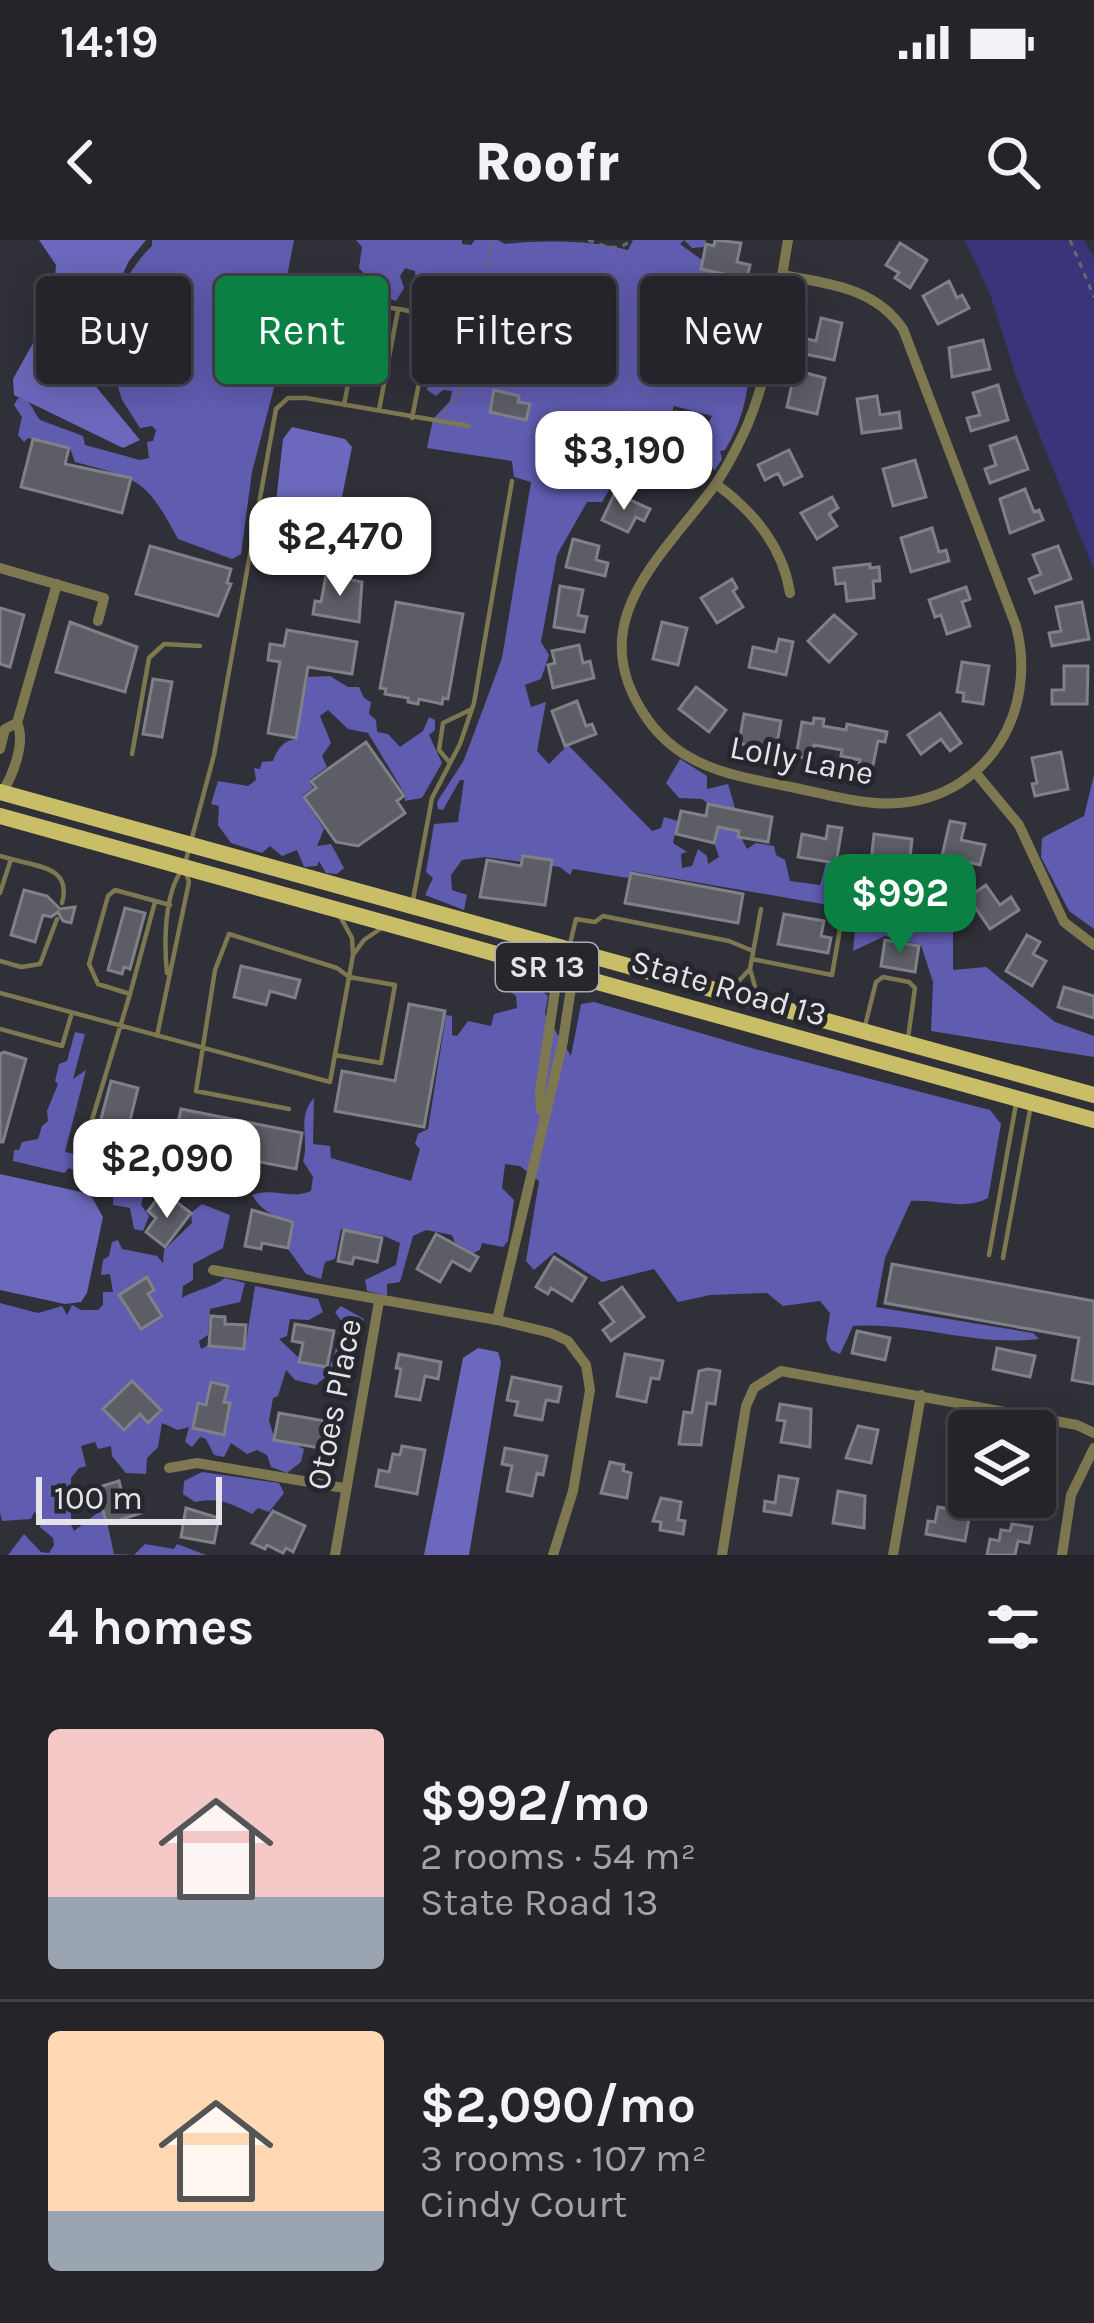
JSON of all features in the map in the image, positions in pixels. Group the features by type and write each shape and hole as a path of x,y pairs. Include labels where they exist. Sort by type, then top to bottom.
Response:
{"main road":[{"name":"State Road 13","path":"1,793 1094,1095"},
{"name":"State Road 13","path":"0,816 1094,1120"},
{"path":"765,1029 841,1037 862,1030"},
{"path":"862,1055 875,1047 943,1053"}],"street":[{"name":"Lolly Lane","path":"782,274 866,294 890,313 908,338 1021,646 1023,685 1015,718 998,748 975,772 933,796 874,802 725,774 689,758 658,733 629,678 624,644 628,610 649,566 732,458 758,398 788,240"},
{"path":"716,484 766,532 779,555 790,593"},
{"path":"0,568 104,598 98,621"},
{"path":"1,793 22,733 17,723 57,584"},
{"path":"0,749 5,729 17,723"},
{"path":"975,772 1019,825 1064,922 1094,945"},
{"path":"497,1320 563,1041 572,988 565,972 569,949"},
{"path":"213,1270 379,1301"},
{"name":"Otoes Place","path":"335,1555 379,1301 497,1320 560,1336 582,1356 590,1376 573,1491 553,1555"},
{"path":"722,1555 746,1406 754,1388 769,1376 786,1371 1077,1425 1094,1433"},
{"path":"893,1555 921,1396"},
{"path":"1062,1555 1071,1495 1094,1448"},
{"path":"169,1468 197,1463 344,1488"}],"lane":[{"path":"344,405 362,311 369,306 398,310 424,315 431,323 412,418"},
{"path":"379,412 398,310"},
{"path":"167,973 175,878 184,868 214,755 276,409 288,398 469,426"},
{"path":"412,906 432,798 472,709 512,482"},
{"path":"132,754 149,658 164,644 200,646"},
{"path":"450,763 439,750 443,723 472,709"},
{"path":"0,856 52,871 63,879 62,903"},
{"path":"0,893 11,859"},
{"path":"157,1036 189,882 184,868"},
{"path":"130,994 98,984 89,964 108,896 115,890 170,905"},
{"path":"82,1153 154,902"},
{"path":"0,993 330,1082 353,955 352,938 335,909"},
{"path":"760,1002 750,969 761,910"},
{"path":"569,949 576,919 595,922 603,916 729,941 752,955 832,975 841,923"},
{"path":"0,961 21,967 40,964 57,919"},
{"path":"353,955 372,932 389,924"},
{"path":"290,1109 196,1091 214,970 229,934 337,968 349,977 395,985 381,1063 335,1055"},
{"path":"725,993 750,969"},
{"path":"862,1030 877,982 883,977 909,982 914,988 907,1043"},
{"path":"0,1029 62,1046 72,1013"},
{"path":"988,1256 1024,1100"},
{"path":"1003,1258 1024,1100"}],"path":[{"path":"421,420 446,410 466,382 478,350 482,293 493,240"},
{"path":"588,240 612,248 631,240"},
{"path":"1070,240 1094,297"}],"shaded area":[{"path":"39,240 146,240 122,276 55,276 56,265"},
{"path":"152,240 294,240 287,276 215,276 215,384 275,384 252,472 241,554 232,559 178,539 139,484 75,462 70,448 28,438 24,442 18,435 22,417 14,405 18,398 29,403 40,420 83,436 85,445 140,460 149,458 147,442 153,441 156,430 140,428 117,384 191,384 191,276 128,276"},
{"path":"356,240 462,240 471,245 475,240 566,242 628,250 633,240 684,240 680,244 709,265 710,271 737,276 640,276 640,384 747,384 745,400 715,470 693,460 706,447 712,416 674,406 670,421 658,415 653,419 659,430 640,477 627,476 611,487 602,502 587,502 557,555 541,642 549,655 541,679 525,685 531,707 546,702 537,751 549,764 568,745 652,831 661,828 664,817 678,821 673,843 687,852 681,854 682,868 692,866 698,849 707,856 708,864 719,857 712,836 711,806 702,799 679,798 666,783 680,759 707,776 707,789 728,784 735,808 731,829 738,831 747,849 756,843 774,846 776,855 785,860 790,881 820,885 826,863 838,865 842,859 856,871 852,889 932,907 953,924 953,970 986,967 1055,1022 1094,1036 1094,1057 931,1031 933,982 921,945 885,936 853,951 857,910 631,871 628,878 573,869 570,875 560,867 485,857 462,860 451,875 452,890 467,895 464,910 425,895 433,878 426,872 434,824 458,822 464,780 443,810 437,802 464,760 502,658 531,482 514,477 512,461 427,448 433,419 450,401 452,391 443,390 436,396 427,390 428,384 616,384 616,276 416,276 415,271 405,268 400,276 404,288 396,301 388,298 388,276 366,276 359,268 362,247"},
{"path":"684,240 706,240 704,247 692,248"},
{"path":"965,240 1084,240 1094,257 1094,570 1018,382 990,294"},
{"path":"36,338 36,384 94,384 140,440 123,448 14,395 13,379"},
{"path":"292,427 345,439 352,447 334,518 275,511 283,439"},
{"path":"330,676 348,687 359,687 371,702 369,714 376,720 377,732 388,734 400,747 423,731 429,717 435,720 435,730 429,735 442,763 422,798 404,801 406,796 368,733 348,729 328,710 320,716 331,743 322,756 327,767 309,780 313,788 302,796 324,829 317,846 331,844 344,868 337,874 326,873 319,861 317,866 304,867 297,850 282,856 270,846 262,853 231,843 218,825 219,806 211,804 218,781 248,786 256,780 254,768 273,761 282,746 296,739 308,677"},
{"path":"1094,775 1094,929 1069,911 1041,857 1042,838 1084,816"},
{"path":"513,981 537,986 548,996 545,1014 571,1056 581,1004 594,1002 990,1110 1001,1124 988,1198 960,1204 911,1201 885,1258 876,1307 1033,1333 1039,1339 992,1340 900,1327 853,1326 840,1354 826,1340 830,1313 820,1301 783,1306 767,1293 710,1295 678,1302 654,1269 602,1282 555,1252 534,1270 526,1261 539,1181 520,1166 505,1164 502,1188 514,1200 503,1247 482,1243 473,1253 455,1243 452,1235 426,1230 413,1236 400,1282 387,1284 387,1296 367,1291 365,1280 396,1265 400,1243 341,1229 335,1259 325,1262 321,1279 306,1274 288,1249 295,1221 270,1213 252,1195 311,1191 313,1177 303,1161 304,1121 314,1098 313,1144 330,1146 331,1158 411,1181 420,1149 415,1144 418,1134 428,1129 446,1015 452,1016 452,1035 457,1036 468,1021 491,1026 494,1014 517,1008 516,996 509,991"},
{"path":"75,1032 85,1034 73,1079 86,1070 65,1152 134,1166 145,1154 157,1154 157,1176 165,1178 147,1183 141,1205 149,1216 143,1231 134,1229 130,1208 113,1205 113,1184 107,1178 13,1161 14,1150 22,1142 38,1139 48,1121 59,1064 67,1061"},
{"path":"0,1174 90,1194 103,1217 81,1302 65,1304 0,1290"},
{"path":"202,1204 230,1215 223,1248 193,1264 193,1280 183,1286 182,1298 225,1278 245,1283 240,1302 210,1309 208,1335 199,1341 201,1349 208,1345 245,1348 255,1286 318,1299 323,1312 309,1320 290,1319 287,1336 279,1339 299,1358 330,1366 344,1325 335,1312 341,1306 364,1319 353,1367 333,1371 316,1385 295,1380 286,1370 269,1421 274,1436 293,1439 304,1449 301,1462 287,1473 271,1467 267,1455 257,1450 247,1454 231,1443 224,1457 214,1455 200,1437 192,1447 185,1442 189,1427 178,1430 162,1423 158,1447 147,1458 146,1474 126,1473 112,1456 111,1446 98,1449 95,1442 81,1446 86,1466 71,1478 71,1525 74,1531 104,1508 114,1554 134,1555 8,1555 24,1534 41,1552 49,1553 54,1545 40,1527 41,1516 34,1512 31,1519 2,1521 0,1303 38,1313 62,1306 67,1315 72,1305 98,1310 103,1292 113,1292 110,1274 101,1275 112,1242 118,1240 122,1249 157,1256 163,1263 164,1250 192,1223 191,1213"},
{"path":"478,1348 498,1352 501,1362 469,1555 424,1555 463,1358"},
{"path":"202,1472 279,1483 284,1493 269,1512 258,1508 252,1514 218,1501 195,1502 183,1494 184,1481"},
{"path":"145,1544 174,1549 177,1544 206,1555 134,1555"}],"building":[{"path":"715,240 741,243 737,262 750,265 748,276 701,269 706,244 714,246"},
{"path":"900,243 927,260 910,288 886,265"},
{"path":"949,281 957,298 962,295 969,308 938,324 923,296"},
{"path":"821,318 842,323 834,360 805,354 805,338 816,341"},
{"path":"983,340 990,369 952,377 949,348"},
{"path":"805,373 825,378 817,414 787,407 792,384 805,384"},
{"path":"998,385 1008,420 971,431 967,418 980,415 973,393"},
{"path":"494,390 530,404 526,420 490,412"},
{"path":"877,396 880,415 899,412 901,428 862,433 857,399"},
{"path":"676,412 702,417 695,454 669,449"},
{"path":"1016,437 1028,469 990,483 985,469 996,465 990,446"},
{"path":"33,439 69,448 65,464 131,478 122,513 21,487"},
{"path":"789,450 802,476 784,485 778,473 765,480 758,465"},
{"path":"915,460 926,497 893,506 883,469"},
{"path":"1025,489 1034,512 1039,510 1043,520 1010,533 1000,499"},
{"path":"615,493 650,509 644,521 636,517 628,532 602,520"},
{"path":"832,497 838,508 829,514 837,526 817,539 801,513"},
{"path":"932,528 939,552 946,550 949,561 911,572 901,538"},
{"path":"573,539 599,546 596,560 608,563 605,576 566,567"},
{"path":"150,546 231,569 227,583 231,584 218,616 136,594"},
{"path":"1058,546 1071,579 1035,593 1029,579 1041,574 1033,555"},
{"path":"870,564 870,568 879,567 880,581 873,581 874,598 847,601 845,583 836,584 834,568"},
{"path":"326,575 362,582 359,622 313,614 315,601 321,602"},
{"path":"732,579 743,607 717,623 701,598"},
{"path":"560,586 583,590 578,615 587,617 584,632 554,627"},
{"path":"966,587 970,599 962,602 970,626 947,634 929,600"},
{"path":"396,602 463,614 448,699 443,698 442,704 419,699 418,704 408,702 380,688"},
{"path":"1082,602 1089,639 1052,646 1049,633 1061,631 1056,607"},
{"path":"0,608 24,615 10,667 0,664"},
{"path":"834,615 856,634 829,662 808,641"},
{"path":"70,622 137,647 125,692 56,672"},
{"path":"662,622 687,628 678,665 653,659"},
{"path":"287,630 357,642 352,674 308,667 296,738 268,733 280,662 268,660 270,644 284,646"},
{"path":"779,639 793,642 786,675 749,667 753,647 776,652"},
{"path":"579,645 583,663 590,661 594,678 553,688 548,665 555,663 552,651"},
{"path":"962,662 989,666 983,704 963,701 964,693 957,692"},
{"path":"1064,666 1088,666 1087,704 1052,704 1052,690 1064,690"},
{"path":"153,679 172,682 162,737 143,734"},
{"path":"696,687 726,710 709,732 679,709"},
{"path":"577,701 586,726 592,724 596,734 565,746 552,711"},
{"path":"940,713 961,743 950,751 941,739 921,754 908,735"},
{"path":"744,714 781,721 775,754 739,743"},
{"path":"814,718 824,719 823,726 846,730 847,724 887,732 885,742 878,741 872,770 858,767 860,760 841,756 842,750 814,745 812,759 796,756 802,722 813,724"},
{"path":"366,742 404,796 397,801 405,813 358,846 336,842 304,797 316,788 311,781"},
{"path":"1061,752 1068,789 1035,796 1032,758"},
{"path":"708,804 772,817 768,842 738,837 739,831 718,827 714,843 676,834 681,811 706,816"},
{"path":"950,821 965,824 961,840 985,845 980,865 942,856"},
{"path":"828,826 842,828 836,863 798,857 802,834 826,839"},
{"path":"874,834 912,839 909,867 871,862"},
{"path":"523,856 552,860 545,905 480,897 487,860 521,866"},
{"path":"631,873 743,894 738,923 625,903"},
{"path":"986,885 1000,905 1011,897 1019,910 990,929 968,897"},
{"path":"24,890 47,896 60,909 75,907 71,923 63,921 58,912 43,915 35,942 11,935"},
{"path":"125,908 145,913 130,969 124,967 122,974 108,970"},
{"path":"784,914 824,921 821,936 831,938 828,953 778,944"},
{"path":"1027,935 1040,942 1033,954 1046,961 1032,986 1006,971"},
{"path":"885,940 919,946 915,972 881,966"},
{"path":"241,966 300,980 295,998 270,991 266,1005 234,997"},
{"path":"1064,987 1094,996 1094,1018 1058,1007"},
{"path":"409,1004 445,1011 424,1127 335,1111 342,1071 395,1081"},
{"path":"0,1054 26,1059 0,1142"},
{"path":"111,1081 138,1088 121,1157 93,1149"},
{"path":"181,1109 302,1133 296,1169 210,1152 209,1161 180,1155 185,1130 177,1128"},
{"path":"157,1199 168,1208 174,1200 191,1213 165,1247 146,1232 156,1218 148,1211"},
{"path":"252,1210 293,1222 288,1248 262,1243 261,1249 245,1246"},
{"path":"344,1230 382,1238 377,1262 354,1257 352,1264 338,1261"},
{"path":"436,1234 478,1257 470,1271 452,1261 440,1282 417,1269"},
{"path":"554,1257 586,1278 572,1301 551,1288 548,1294 536,1287"},
{"path":"892,1264 1094,1301 1094,1384 1072,1380 1079,1338 885,1303"},
{"path":"147,1277 154,1290 148,1294 162,1316 141,1329 119,1295"},
{"path":"622,1287 644,1317 611,1341 603,1330 614,1322 600,1303"},
{"path":"211,1316 225,1317 225,1324 246,1325 244,1349 209,1346"},
{"path":"295,1324 334,1331 327,1367 299,1362 303,1343 292,1341"},
{"path":"857,1331 890,1338 885,1360 852,1353"},
{"path":"997,1348 1035,1356 1030,1377 993,1369"},
{"path":"399,1354 441,1362 438,1379 425,1376 420,1400 396,1396"},
{"path":"625,1354 663,1361 659,1379 651,1378 646,1402 617,1396"},
{"path":"699,1371 720,1371 715,1404 707,1403 701,1445 679,1444 684,1412 692,1413"},
{"path":"512,1377 561,1387 558,1402 546,1400 542,1420 515,1415 518,1402 507,1400"},
{"path":"132,1381 161,1410 148,1423 140,1414 124,1430 103,1409"},
{"path":"211,1382 228,1386 224,1435 193,1428 198,1403 206,1405"},
{"path":"780,1404 811,1409 810,1447 781,1442 785,1421 777,1420"},
{"path":"279,1413 325,1421 320,1448 274,1440"},
{"path":"858,1426 878,1430 871,1463 846,1458"},
{"path":"402,1446 425,1450 417,1494 376,1486 379,1470 389,1472 393,1454 400,1455"},
{"path":"505,1448 547,1456 532,1496 507,1491 512,1466 502,1464"},
{"path":"610,1462 624,1465 623,1471 631,1473 627,1498 601,1493"},
{"path":"779,1476 798,1479 791,1515 764,1511 765,1501 775,1503"},
{"path":"119,1481 124,1501 136,1497 141,1513 107,1524 96,1488"},
{"path":"838,1491 865,1496 864,1528 833,1523"},
{"path":"661,1498 681,1502 678,1520 685,1521 683,1534 660,1530 661,1522 653,1521"},
{"path":"938,1507 948,1509 948,1518 969,1518 965,1541 926,1534 928,1521 935,1522"},
{"path":"186,1508 219,1518 214,1543 181,1537"},
{"path":"273,1511 305,1526 293,1552 252,1543"},
{"path":"1012,1524 1032,1527 1029,1543 1018,1541 1015,1555 987,1555 990,1539 999,1541 1001,1530 1010,1531"}]}
